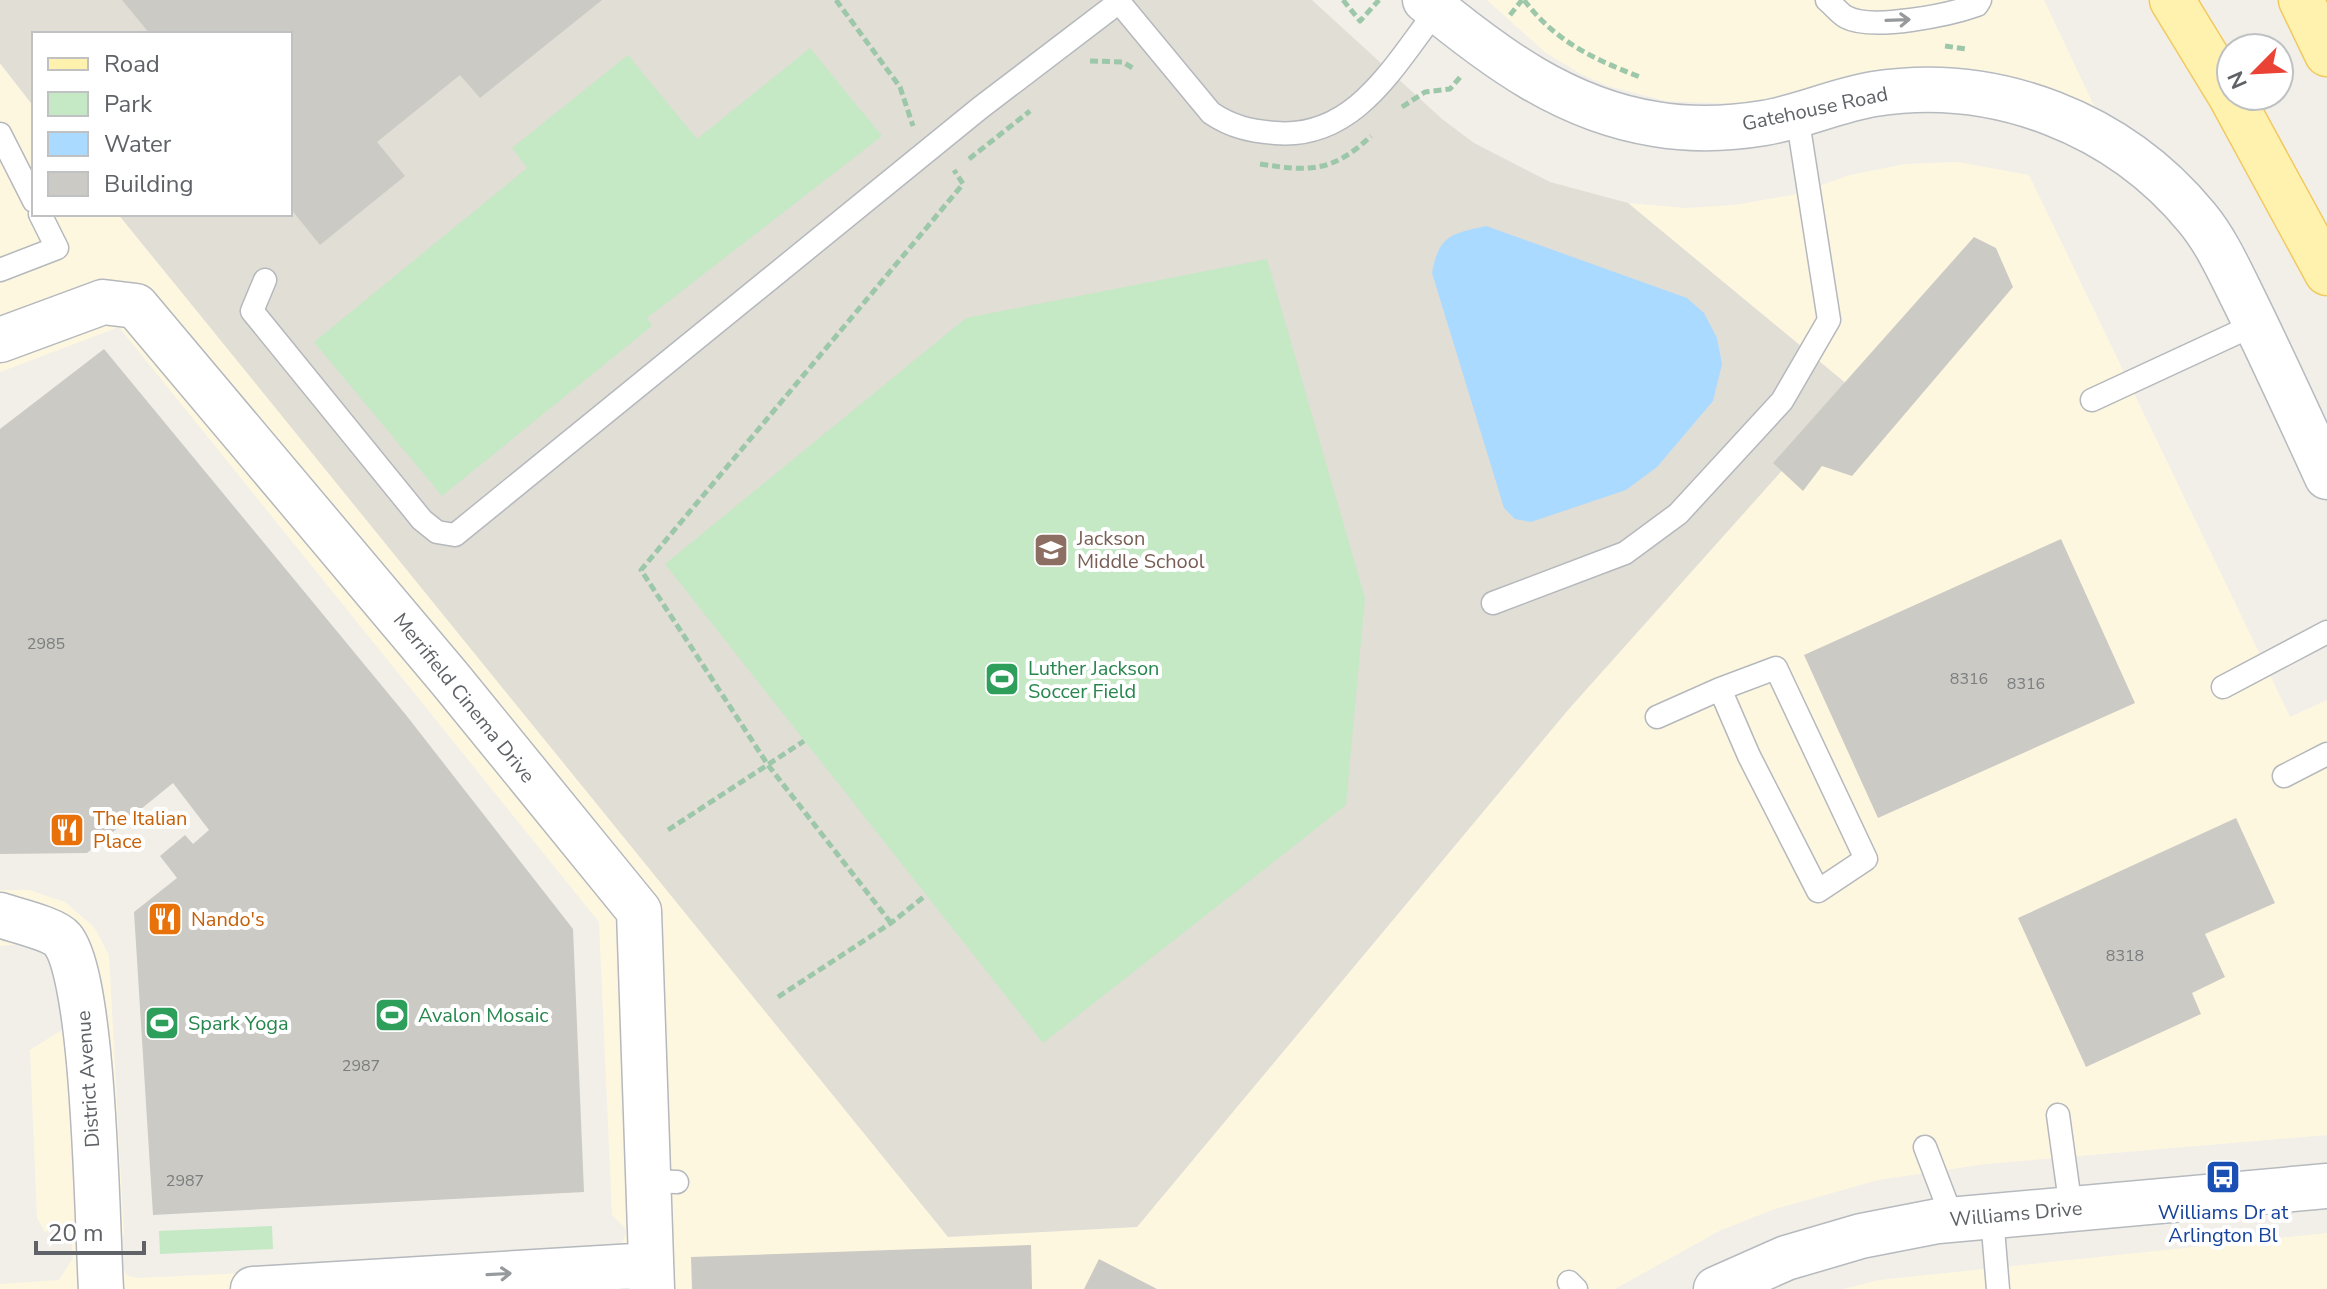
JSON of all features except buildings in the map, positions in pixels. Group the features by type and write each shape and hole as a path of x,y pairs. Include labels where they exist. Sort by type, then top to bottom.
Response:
{"main road":[{"path":"2172,0 2230,95 2327,273"},
{"path":"2207,0 2222,32"},
{"path":"2301,0 2327,54"},
{"path":"2322,0 2327,14"},
{"path":"2258,112 2327,262"}],"street":[{"name":"Gatehouse Road","path":"1430,3 1509,65 1558,95 1602,112 1656,125 1712,128 1765,123 1872,94 1927,88 2020,102 2057,113 2093,130 2139,161 2200,220 2256,324 2327,477"},
{"name":"Merrifield Cinema Drive","path":"0,340 103,302 136,306 450,679 639,911 659,1087 663,1181 652,1277"},
{"name":"District Avenue","path":"0,915 60,937 68,949 84,1003 101,1289"},
{"name":"Williams Drive","path":"1716,1289 1786,1258 1861,1236 1972,1218 2327,1186"},
{"path":"253,1289 652,1277"}],"lane":[{"path":"1827,0 1848,18 1883,20 1938,18 1977,5 1980,0"},
{"path":"265,280 252,311 422,520 437,532 455,535 980,108 1119,2 1211,113 1231,126 1281,134 1306,134 1357,109 1374,92 1430,3"},
{"path":"1493,603 1625,553 1678,514 1782,401 1829,320 1797,115"},
{"path":"0,134 32,197"},
{"path":"0,270 57,248 41,216"},
{"path":"2092,400 2256,324"},
{"path":"2223,687 2327,632"},
{"path":"1657,717 1720,689 1776,668 1866,859 1818,891 1749,756 1720,689"},
{"path":"2284,776 2327,754"},
{"path":"2058,1115 2071,1209"},
{"path":"1925,1147 1972,1218 1998,1289"}],"path":[{"path":"1343,0 1360,21 1379,0"},
{"path":"891,923 768,765 641,570 963,184 954,170"},
{"path":"668,830 804,741"},
{"path":"778,997 891,923 926,895"}],"shaded area":[{"name":"Jackson Middle School","path":"0,0 1312,0 1442,119 1474,143 1550,182 1628,203 1854,390 1568,710 1137,1227 948,1237 120,216 292,216 292,32 32,32 32,104 0,63"},
{"path":"1487,0 2044,0 2096,110 1830,83 1742,104 1666,101 1608,86 1583,75 1546,53"},
{"path":"0,64 32,104 32,216 120,216 150,254 1137,1227 1568,710 1847,385 1628,203 1685,208 1735,205 1792,195 1850,175 1905,164 1958,162 2029,175 2290,717 2327,700 2327,1135 1986,1164 1878,1180 1775,1209 1721,1230 1615,1289 0,1289 0,1284 59,1280 73,1258 70,1221 45,1232 37,1218 30,1050 62,1030 59,975 41,950 21,944 0,946 0,890 29,890 65,902 94,927 109,955 124,1235 114,1246 126,1275 137,1278 607,1256 618,1250 626,1234 625,1228 612,1215 599,922 119,327 0,372"},
{"path":"2327,1233 2327,1289 1843,1289 1879,1280"}],"green space":[{"path":"810,48 882,136 647,318 652,326 442,496 314,342 527,168 512,148 628,55 697,139"},
{"name":"Luther Jackson Soccer Field","path":"1267,259 1365,598 1346,805 1043,1043 665,564 966,318"},
{"path":"272,1226 273,1249 160,1254 159,1231"}],"water":[{"path":"1486,226 1687,298 1704,313 1717,338 1722,364 1713,401 1657,467 1626,490 1531,522 1515,519 1504,508 1432,273 1438,251 1448,238"}],"place":[{"name":"Jackson Middle School","path":"1051,550"},
{"name":"Luther Jackson Soccer Field","path":"1002,679"},
{"name":"The Italian Place","path":"67,830"},
{"name":"Nando's","path":"165,919"},
{"name":"Avalon Mosaic","path":"392,1015"},
{"name":"Spark Yoga","path":"162,1023"},
{"name":"Williams Dr at Arlington Bl","path":"2223,1177"}]}
